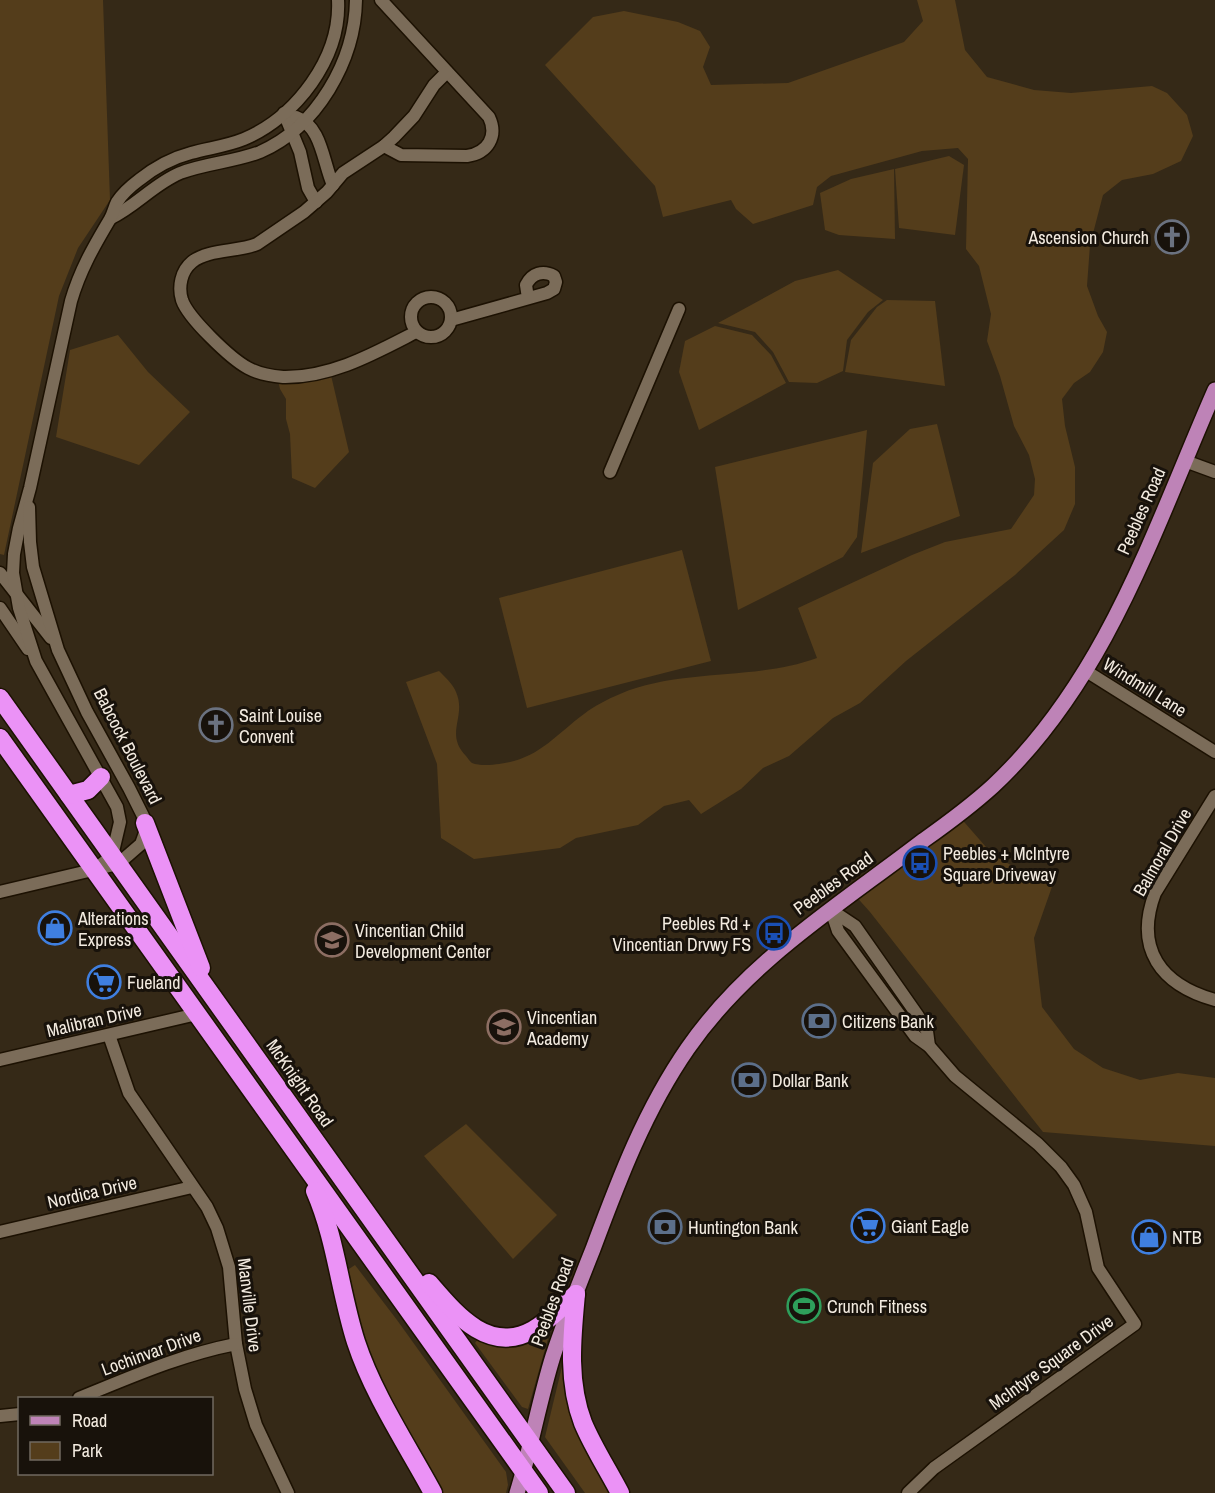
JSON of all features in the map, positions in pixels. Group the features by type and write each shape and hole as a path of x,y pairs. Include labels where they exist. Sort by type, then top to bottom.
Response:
{"highway":[{"name":"McKnight Road","path":"0,698 566,1493"},
{"path":"0,738 538,1493"},
{"path":"69,795 88,790 101,777"},
{"path":"145,823 212,995"},
{"path":"303,1162 327,1222 352,1326 363,1360 433,1493"},
{"path":"348,1187 452,1309 465,1322 479,1331 502,1337 525,1333 540,1325 576,1294"},
{"path":"576,1294 572,1352 576,1399 588,1433 621,1493"}],"main road":[{"name":"Peebles Road","path":"524,1472 553,1358 615,1189 635,1142 688,1047 741,986 783,946 967,808 996,783 1044,731 1086,671 1118,614 1215,390"},
{"path":"517,1493 524,1472"}],"street":[{"name":"Babcock Boulevard","path":"115,860 119,815 114,800 36,661 16,592 13,573 14,554 62,338 78,278 92,248 111,218 117,202 127,190 150,172 178,157 242,140 265,128 284,113 307,88 330,49 338,24 338,0"},
{"name":"Babcock Boulevard","path":"111,218 125,211 167,179 199,167 260,152 304,120 320,101 340,70 352,37 356,0"},
{"path":"381,0 493,124 493,133 487,147 475,155 408,156 395,153 384,146"},
{"path":"416,332 330,371 296,376 272,376 251,370 233,359 187,309 182,298 181,282 184,272 193,261 205,255 257,244 316,202 343,173 384,146 414,116 434,85 447,72"},
{"path":"284,113 304,120 314,132 333,185"},
{"path":"284,113 300,152 308,189 316,202"},
{"path":"429,297 441,300 450,310 451,320 447,330 428,338 416,332 410,320 410,314 412,307 422,298 429,297"},
{"path":"451,320 528,298"},
{"path":"610,472 679,309"},
{"path":"1185,461 1215,472"},
{"name":"Babcock Boulevard","path":"0,892 94,870 141,844 144,837 145,823 129,788 87,712 58,650 33,567 29,529 30,488"},
{"path":"0,573 47,631 58,650"},
{"path":"0,608 36,661"},
{"name":"Windmill Lane","path":"1086,671 1215,752"},
{"name":"Balmoral Drive","path":"1215,796 1160,884 1148,919 1151,947 1164,972 1183,988 1215,1000"},
{"name":"McIntyre Square Drive","path":"831,910 838,931 915,1036 929,1046 955,1076 1038,1144 1062,1167 1074,1185 1086,1212 1098,1268 1135,1324 934,1468 908,1493"},
{"name":"Malibran Drive","path":"0,1060 197,1014"},
{"name":"Manville Drive","path":"109,1035 129,1093 213,1218 226,1252 236,1344 245,1389 256,1425 288,1493"},
{"name":"Nordica Drive","path":"0,1232 192,1187"},
{"name":"Lochinvar Drive","path":"81,1397 168,1361 236,1344"},
{"path":"0,1416 18,1414"}],"green space":[{"path":"0,0 103,0 110,200 78,248 59,296 4,555 0,554"},
{"path":"917,0 955,0 965,50 987,77 1034,90 1071,93 1152,86 1167,93 1187,115 1193,136 1181,161 1153,174 1122,180 1103,195 1090,245 1087,286 1098,316 1107,332 1103,352 1090,372 1074,383 1062,399 1065,426 1075,467 1075,504 1064,530 1015,575 906,661 860,703 833,718 789,756 763,768 741,789 701,814 689,800 664,806 638,825 576,838 560,848 474,859 441,838 437,764 406,682 439,671 456,692 459,701 457,740 469,760 475,764 486,765 513,761 536,752 597,705 643,686 693,677 769,670 817,658 798,608 945,542 1011,529 1034,495 1035,479 1029,455 1014,426 987,341 991,314 979,266 966,249 968,159 958,148 922,151 831,176 817,187 813,205 753,224 736,209 731,200 663,217 655,186 545,65 593,17 624,11 678,22 700,31 710,47 703,67 711,85 788,83 904,42 923,21"},
{"path":"949,156 964,165 955,235 899,228 895,169"},
{"path":"894,169 895,239 839,235 825,230 820,193 851,179"},
{"path":"838,270 883,300 868,312 847,340 843,371 817,383 789,382 773,352 755,332 718,323 795,281"},
{"path":"887,300 935,301 945,386 845,372 851,340 877,307"},
{"path":"715,326 752,335 771,355 786,383 699,430 679,372 685,341"},
{"path":"118,335 148,372 190,412 139,465 56,437 70,350"},
{"path":"330,371 349,452 315,488 292,478 286,399 280,389 277,376"},
{"path":"937,424 960,516 861,553 873,463 910,429"},
{"path":"867,430 857,537 843,557 738,610 715,467"},
{"path":"682,550 711,661 527,708 499,598"},
{"path":"958,815 993,855 1025,873 1054,881 1034,938 1042,1007 1074,1049 1103,1068 1140,1080 1178,1073 1215,1078 1215,1146 1043,1132 853,893"},
{"path":"466,1124 557,1215 513,1259 424,1156"},
{"path":"355,1265 506,1472 508,1485 506,1493 440,1493 370,1358 346,1271"},
{"path":"551,1328 528,1409 522,1407 475,1343 478,1339"},
{"path":"565,1354 611,1493 585,1493 545,1437"}],"place":[{"name":"Ascension Church","path":"1172,237"},
{"name":"Saint Louise Convent","path":"216,725"},
{"name":"Peebles + McIntyre Square Driveway","path":"920,863"},
{"name":"Alterations Express","path":"55,928"},
{"name":"Peebles Rd + Vincentian Drvwy FS","path":"774,933"},
{"name":"Vincentian Child Development Center","path":"332,940"},
{"name":"Fueland","path":"104,982"},
{"name":"Citizens Bank","path":"819,1021"},
{"name":"Vincentian Academy","path":"504,1027"},
{"name":"Dollar Bank","path":"749,1080"},
{"name":"Giant Eagle","path":"868,1226"},
{"name":"Huntington Bank","path":"665,1227"},
{"name":"NTB","path":"1149,1237"},
{"name":"Crunch Fitness","path":"804,1306"}]}
